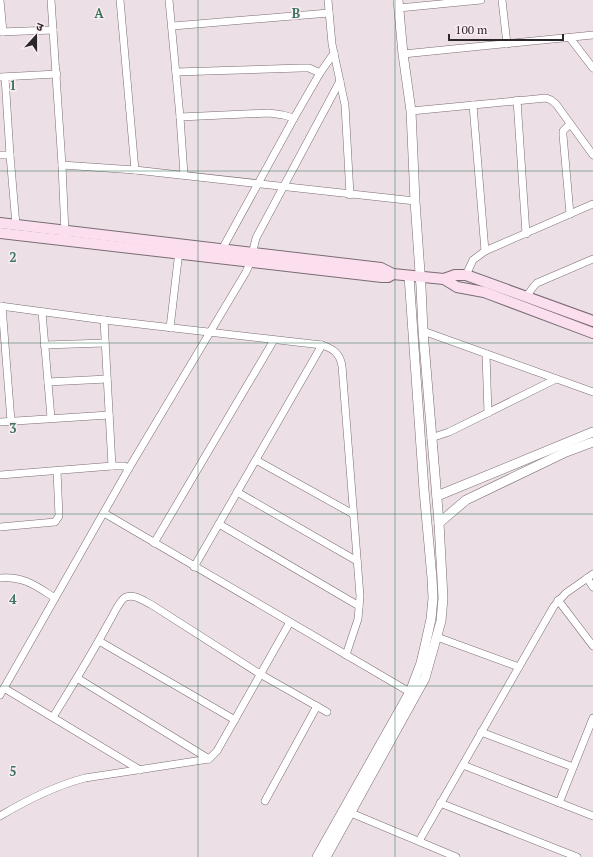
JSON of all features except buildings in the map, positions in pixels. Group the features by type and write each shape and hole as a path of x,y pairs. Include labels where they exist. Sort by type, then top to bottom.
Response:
{"main road":[{"path":"0,223 16,225 64,236"},
{"path":"0,233 64,236 179,249 382,277 393,274 444,279 457,287 484,292 593,332"},
{"path":"444,279 455,275 466,275 592,319"}],"street":[{"path":"0,0 1,32 53,30"},
{"path":"51,0 62,165 64,236"},
{"path":"120,0 135,170"},
{"path":"169,0 184,175"},
{"path":"328,0 334,53 345,105 350,194"},
{"path":"317,857 413,694 425,678 441,621 443,598 439,523 423,331 411,111 403,54 399,4 481,0"},
{"path":"502,0 507,44"},
{"path":"172,26 329,13"},
{"path":"403,54 593,35"},
{"path":"570,38 593,68"},
{"path":"220,254 294,118 320,73 334,53"},
{"path":"176,72 309,68 320,73"},
{"path":"16,225 2,77 56,74"},
{"path":"0,695 129,468 242,279 256,238 340,81"},
{"path":"411,111 540,97 551,100 556,104 593,155"},
{"path":"517,100 526,234"},
{"path":"473,104 485,251"},
{"path":"180,117 269,113 283,114 294,118"},
{"path":"570,124 563,131 570,214"},
{"path":"0,155 10,155"},
{"path":"62,165 135,170 415,201"},
{"path":"466,275 473,260 485,251 593,204"},
{"path":"170,328 179,249"},
{"path":"526,297 537,283 593,259"},
{"path":"326,857 351,813 413,694 431,619 433,598 432,578 409,276"},
{"path":"11,421 1,306 209,333 322,345 335,351 340,358 342,366 360,596 358,619 346,655"},
{"path":"42,312 51,418"},
{"path":"104,320 112,466"},
{"path":"423,331 593,392"},
{"path":"154,542 274,340"},
{"path":"44,345 105,343"},
{"path":"194,567 322,345"},
{"path":"486,354 488,413"},
{"path":"48,382 107,379"},
{"path":"431,438 449,432 556,379"},
{"path":"0,422 109,415"},
{"path":"437,496 593,432"},
{"path":"439,523 466,500 566,452 593,442"},
{"path":"256,460 353,514"},
{"path":"0,474 112,466 124,466 129,468"},
{"path":"0,527 55,522 58,516 57,471"},
{"path":"237,492 357,561"},
{"path":"426,509 438,508"},
{"path":"104,513 413,694"},
{"path":"219,524 359,606"},
{"path":"419,841 558,600 590,576 593,587"},
{"path":"0,578 18,578 27,581 55,598"},
{"path":"53,717 120,602 127,596 132,596 152,605 260,674 327,712"},
{"path":"558,600 593,646"},
{"path":"0,816 42,793 58,786 85,778 209,759 217,751 290,622"},
{"path":"438,636 519,667"},
{"path":"99,640 235,720"},
{"path":"76,678 209,759"},
{"path":"4,688 140,770"},
{"path":"266,801 317,706"},
{"path":"559,802 593,718"},
{"path":"481,732 573,767"},
{"path":"462,765 593,816"},
{"path":"440,803 577,857"},
{"path":"351,813 456,857"}]}
